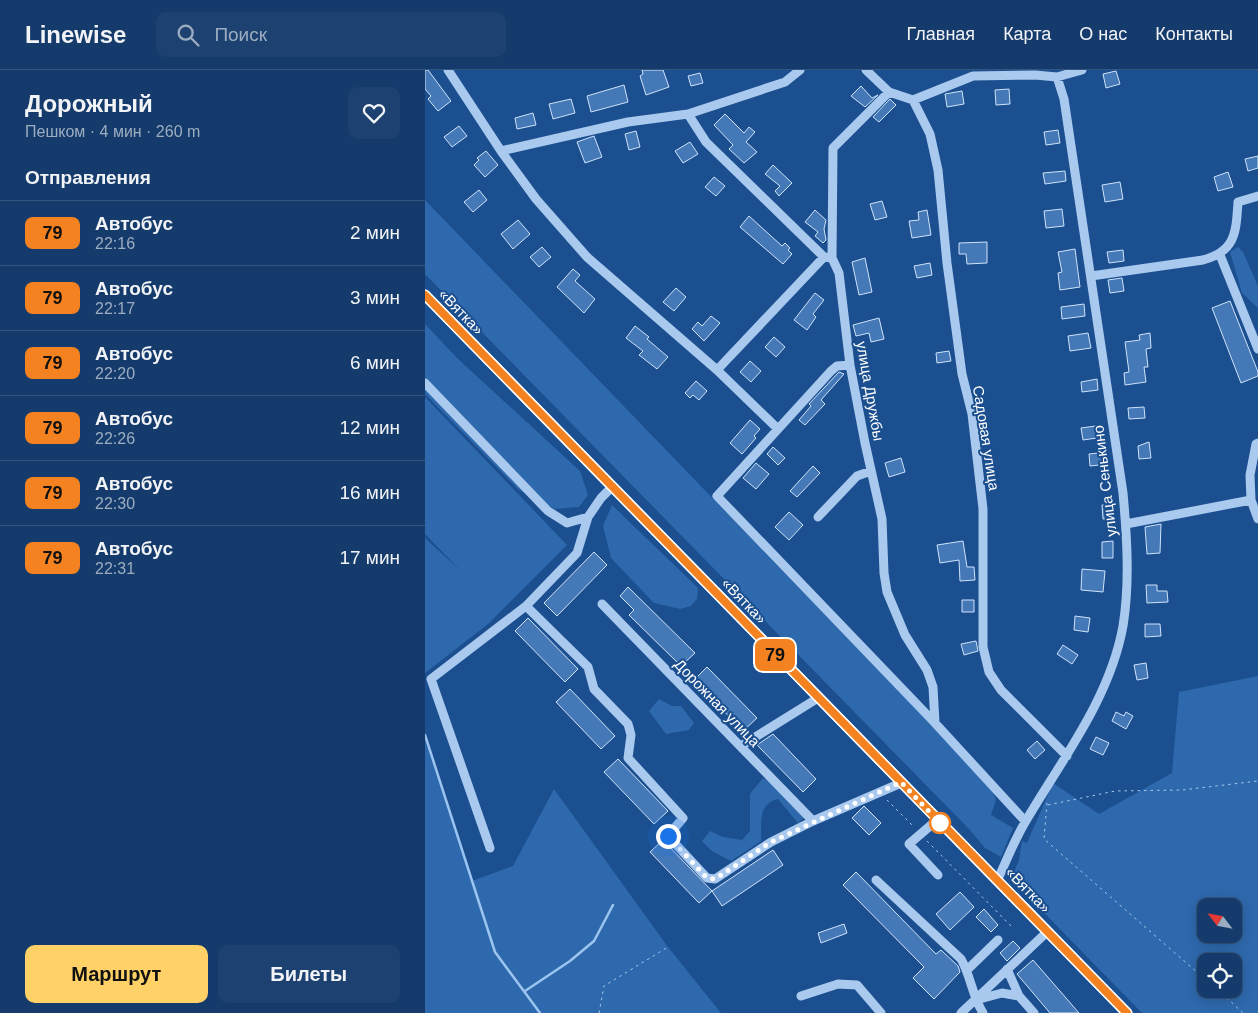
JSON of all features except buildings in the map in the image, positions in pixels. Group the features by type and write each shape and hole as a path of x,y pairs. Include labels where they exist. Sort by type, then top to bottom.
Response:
{"main road":[{"name":"«Вятка»","path":"425,295 1127,1013"}],"street":[{"path":"448,70 536,199 587,256 717,370 778,429"},
{"path":"501,150 628,122 688,114 785,82 800,70"},
{"path":"866,70 889,92 913,100 973,76 1035,75 1057,77 1082,70"},
{"name":"улица Сенькино","path":"997,881 1025,821 1067,756 1101,693 1118,647 1126,597 1126,524 1064,99 1057,77"},
{"path":"717,370 828,258 833,148 889,92"},
{"name":"Садовая улица","path":"913,100 930,134 938,170 947,263 962,374 972,414 983,509 983,647 989,672 1001,690 1067,756"},
{"name":"улица Дружбы","path":"688,114 706,142 828,258 839,273 850,365 871,471 883,519 884,573 887,592 905,635 927,670 933,687 935,723"},
{"path":"1091,276 1203,260 1220,255 1235,235 1238,202 1258,196"},
{"path":"1220,255 1258,349"},
{"path":"850,365 837,366 831,371 717,496 935,723 1025,821"},
{"path":"425,383 548,511 567,523 588,517"},
{"path":"1258,443 1251,459 1251,500 1258,519"},
{"path":"818,517 857,476 871,471"},
{"path":"490,848 431,679 527,606 577,553 588,517 601,498 612,487"},
{"path":"1126,524 1251,500"},
{"name":"Дорожная улица","path":"602,604 813,821"},
{"path":"527,606 588,667 594,689 628,724 631,735 629,758 683,818 668,836 707,878 715,879 771,842 901,782"},
{"path":"741,746 818,698"},
{"path":"937,820 909,844 937,875"},
{"path":"876,880 950,947 967,970 975,1000 983,1013"},
{"path":"961,1013 1047,932"},
{"path":"967,970 999,940"},
{"path":"1007,969 1019,996 1034,1013"},
{"path":"801,996 838,984 857,984 881,1013"},
{"path":"975,1000 1001,993 1019,996"}],"path":[{"path":"1047,805 1115,791 1182,790 1258,781"},
{"path":"880,792 1013,929"},
{"path":"1049,797 1043,838 1197,972"},
{"path":"599,1013 605,986 668,947"},
{"path":"1227,998 1243,1013"}],"shaded area":[{"path":"425,200 992,788 996,800 991,815 1013,828 1001,857 985,848 969,829 425,274"},
{"path":"1238,247 1243,252 1258,286 1258,308 1242,293 1230,252"},
{"path":"425,324 457,358 580,471 588,495 579,507 555,509 519,490 425,394"},
{"path":"425,397 567,545 488,624 425,673 425,538 461,571 425,534"},
{"path":"612,505 698,588 697,599 691,606 680,609 654,603 611,558 603,526"},
{"path":"1258,676 1258,1013 1142,1013 1011,879 1019,860 1022,841 1027,843 1053,783 1099,814 1172,773 1179,692"},
{"path":"659,699 672,706 681,706 694,723 689,730 666,734 649,711"},
{"path":"425,735 472,881 513,866 554,789 668,947 721,1013 425,1013"},
{"path":"763,778 774,785 805,817 798,823 778,799 767,805 764,810 761,821 761,841 731,861 712,851 702,841 710,831 723,837 742,840 750,831 750,794"}],"waterway":[{"path":"425,735 495,952 540,1013"},
{"path":"525,991 570,961 594,941 613,905"}],"bus line":[{"name":"79","path":"425,295 1127,1013"}],"route":[{"path":"668,836 707,878 715,879 771,842 901,782 940,823"}]}
